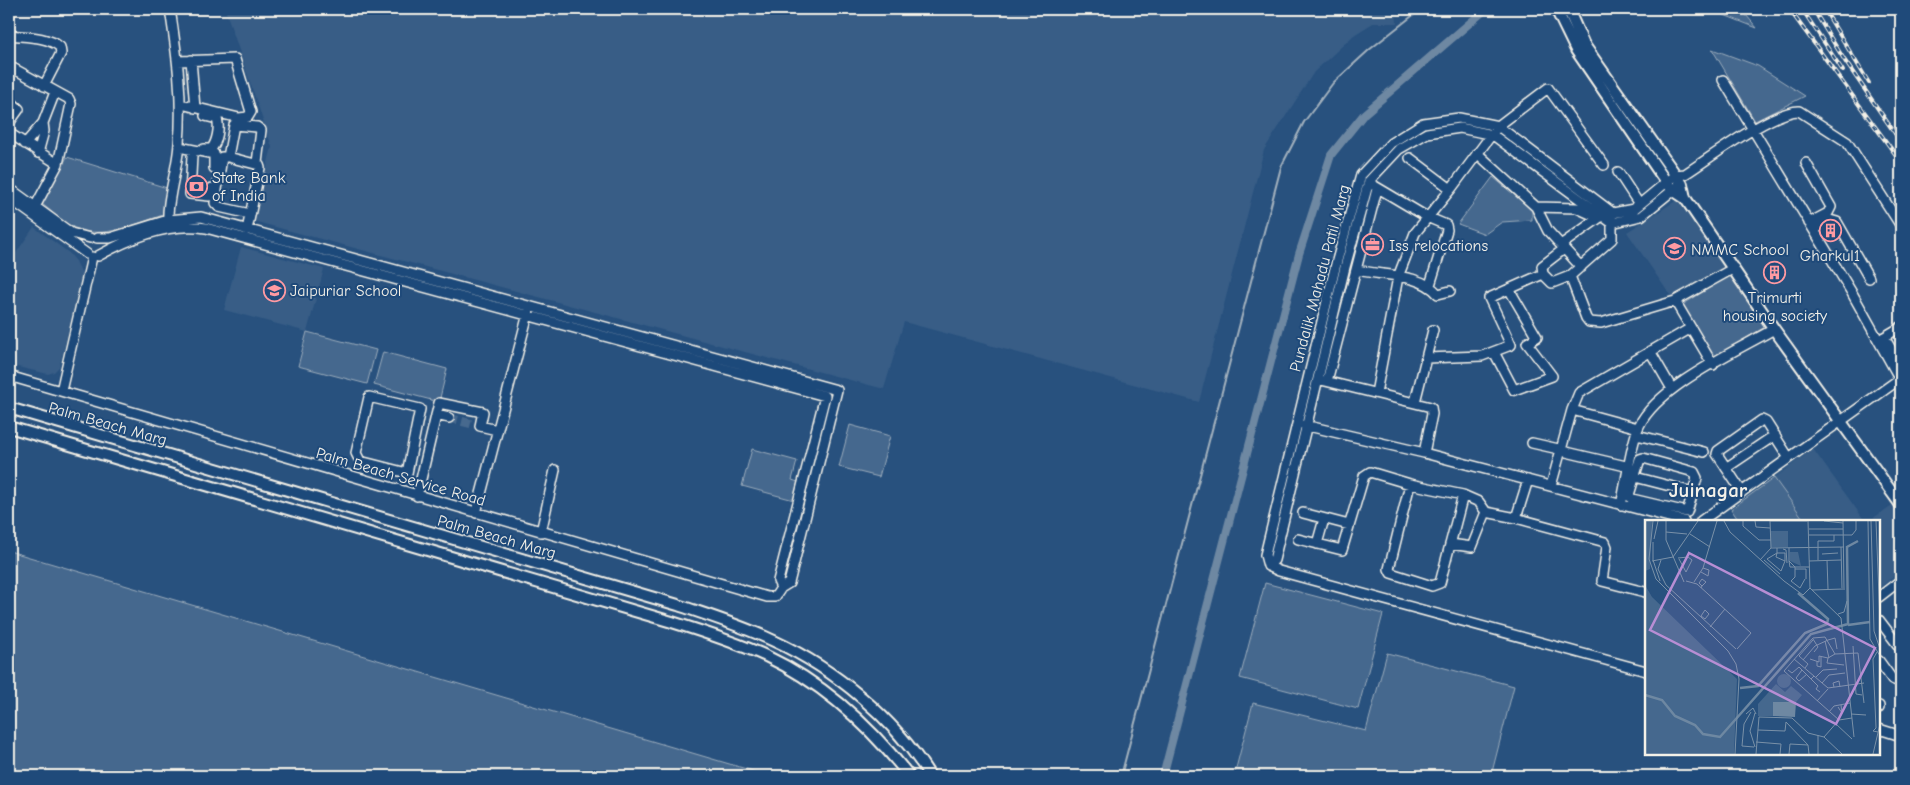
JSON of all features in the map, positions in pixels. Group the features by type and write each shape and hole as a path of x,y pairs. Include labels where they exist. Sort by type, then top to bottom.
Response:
{"main road":[{"path":"1556,9 1576,50 1669,186 1685,198 1774,329 1901,504"},
{"path":"1568,9 1584,45 1681,178 1685,198"},
{"name":"Palm Beach Marg","path":"9,408 678,605 731,623 775,641 817,665 857,695 902,738 930,776"},
{"name":"Palm Beach Marg","path":"9,427 725,639 768,657 846,708 889,750 909,776"}],"street":[{"path":"169,225 179,146 181,107 178,61 170,9"},
{"path":"9,35 42,39 56,43 60,47 61,53 44,86"},
{"path":"178,61 236,59 251,112 248,117 239,118 196,108 181,107"},
{"path":"191,60 196,108"},
{"path":"9,66 69,99 71,104 58,164 35,207"},
{"path":"1723,80 1811,227 1901,366"},
{"path":"181,89 194,88"},
{"path":"1376,393 1398,276 1414,233 1451,189 1498,126 1548,88 1604,165"},
{"path":"25,144 43,123 55,92"},
{"path":"9,100 19,109 9,123"},
{"path":"179,146 213,148 219,124 215,119 181,107"},
{"path":"1612,218 1634,208 1753,130 1791,111 1799,111 1847,142 1901,226"},
{"name":"Pundalik Mahadu Patil Marg","path":"1313,378 1308,426 1274,560 1268,566 1265,556 1296,424 1313,378 1365,178 1391,144 1423,124 1459,118 1498,126 1612,218"},
{"path":"38,153 44,131 43,123"},
{"path":"228,157 234,125 257,127 261,130 257,163 260,168 247,230"},
{"name":"Pundalik Mahadu Patil Marg","path":"1365,178 1399,149 1427,133 1460,128 1493,135 1612,218"},
{"path":"9,134 58,164"},
{"path":"179,146 214,154 210,196 190,194 192,156"},
{"path":"1477,153 1536,207 1548,230 1581,267"},
{"path":"250,214 219,207 215,203 220,160 228,157 257,163"},
{"path":"1410,158 1451,189"},
{"path":"1806,163 1831,207 1811,227"},
{"path":"1618,172 1640,204"},
{"path":"1365,178 1377,189 1427,217 1443,223 1447,230 1430,285"},
{"path":"1536,207 1577,208 1599,218 1641,216 1669,186"},
{"path":"9,188 71,233 94,238 110,238 201,217 825,396 837,390"},
{"path":"1327,382 1377,189"},
{"path":"9,198 92,256"},
{"path":"1599,218 1562,247 1542,266 1543,274 1552,282 1570,276 1612,239 1612,218"},
{"path":"1811,227 1830,220 1837,222 1869,278"},
{"path":"92,256 169,225 206,228 837,390"},
{"path":"92,256 84,245 94,238"},
{"path":"61,391 92,256 104,248 102,242 94,238"},
{"path":"1570,276 1586,318 1594,323 1675,301 1734,268"},
{"path":"1357,270 1398,276 1430,285 1438,294 1450,291"},
{"path":"1426,358 1482,356 1511,344 1489,298 1543,274"},
{"path":"1494,352 1514,390 1552,376 1527,343 1537,337 1509,289"},
{"path":"1675,301 1713,365"},
{"path":"476,513 529,311"},
{"path":"1882,339 1901,327"},
{"path":"1551,486 1572,410 1579,393 1691,328"},
{"path":"1622,505 1631,473 1643,458 1694,472 1697,478 1687,512 1632,499 1629,495 1631,473 1638,431 1649,409 1672,390 1774,329"},
{"path":"1415,402 1433,330"},
{"path":"1715,517 1742,492 1901,379 1882,339"},
{"path":"1650,351 1672,390"},
{"name":"Palm Beach Service Road","path":"9,376 767,597 775,596 781,588"},
{"path":"1313,378 1428,405 1432,411 1424,453"},
{"path":"825,396 778,581 781,588 789,583 837,390"},
{"path":"369,397 420,409 407,473 371,464 360,461 356,453 369,397"},
{"path":"417,496 440,402 483,412 480,426 497,430"},
{"path":"1572,410 1704,452"},
{"path":"436,415 449,418"},
{"path":"1742,492 1716,454 1718,451 1762,420 1766,422 1789,458"},
{"path":"1296,424 1424,453 1680,520"},
{"path":"1726,468 1775,435"},
{"path":"1532,443 1562,450 1693,492"},
{"path":"365,481 371,464"},
{"path":"541,532 555,470"},
{"path":"1298,539 1342,550 1365,473 1370,472 1410,484 1463,495 1479,502 1486,512 1516,518 1605,542 1607,547 1602,581 1645,592"},
{"path":"1516,518 1528,480"},
{"path":"1410,484 1389,569 1391,573 1436,586 1440,583 1443,576 1463,495"},
{"path":"1450,544 1472,547 1475,545 1486,512"},
{"path":"1303,513 1350,525"},
{"path":"1317,544 1324,519"},
{"path":"1268,566 1279,571 1645,671"},
{"path":"1880,597 1901,580"},
{"path":"1880,621 1901,649"},
{"path":"1880,662 1892,679 1897,681 1901,678"},
{"path":"1880,729 1901,736"}],"shaded area":[{"path":"225,9 1396,9 1397,23 1373,23 1354,35 1314,72 1264,150 1199,402 904,322 884,389 253,221 272,147"},
{"path":"1717,9 1741,9 1757,28 1719,13"},
{"path":"1712,49 1758,66 1805,96 1755,121"},
{"path":"67,157 167,188 163,215 108,232 86,231 71,226 42,204"},
{"path":"1493,177 1532,210 1532,220 1502,222 1485,234 1458,224"},
{"name":"NMMC School","path":"1677,200 1725,267 1672,298 1627,232"},
{"path":"34,227 69,253 76,261 82,274 81,287 59,367 54,372 48,374 9,365 9,278 16,253"},
{"name":"Jaipuriar School","path":"241,247 324,269 307,332 224,310"},
{"path":"1732,274 1765,327 1714,357 1682,305"},
{"path":"307,332 376,350 367,384 298,366"},
{"path":"383,352 447,369 439,402 374,385"},
{"path":"850,425 890,436 879,477 839,467"},
{"path":"752,449 797,461 792,480 798,482 794,500 742,486"},
{"path":"1813,449 1864,520 1804,520 1774,478"},
{"path":"1774,478 1804,520 1738,520 1731,509"},
{"path":"1895,503 1901,511 1901,571 1880,587 1880,520 1870,520"},
{"path":"9,551 770,776 9,776"},
{"path":"1265,583 1383,614 1358,709 1240,678"},
{"path":"1387,653 1514,686 1492,772 1482,776 1234,776 1253,703 1366,731"}],"waterway":[{"path":"1121,776 1281,167 1304,122 1333,83 1369,50 1421,9"},
{"path":"1163,776 1299,254 1331,155 1364,114 1486,9"}],"tunnel":[{"path":"449,418 480,426"}],"railway":[{"path":"1789,9 1901,162"},
{"path":"1802,9 1843,71"},
{"path":"1813,9 1845,61 1901,142"},
{"path":"1824,9 1869,83"}],"place":[{"name":"State Bank of India","path":"196,186"},
{"name":"Gharkul1","path":"1830,231"},
{"name":"Iss relocations","path":"1373,245"},
{"name":"NMMC School","path":"1675,249"},
{"name":"Trimurti housing society","path":"1775,273"},
{"name":"Jaipuriar School","path":"274,290"}],"district":[{"name":"Juinagar","path":"1708,490"}]}
